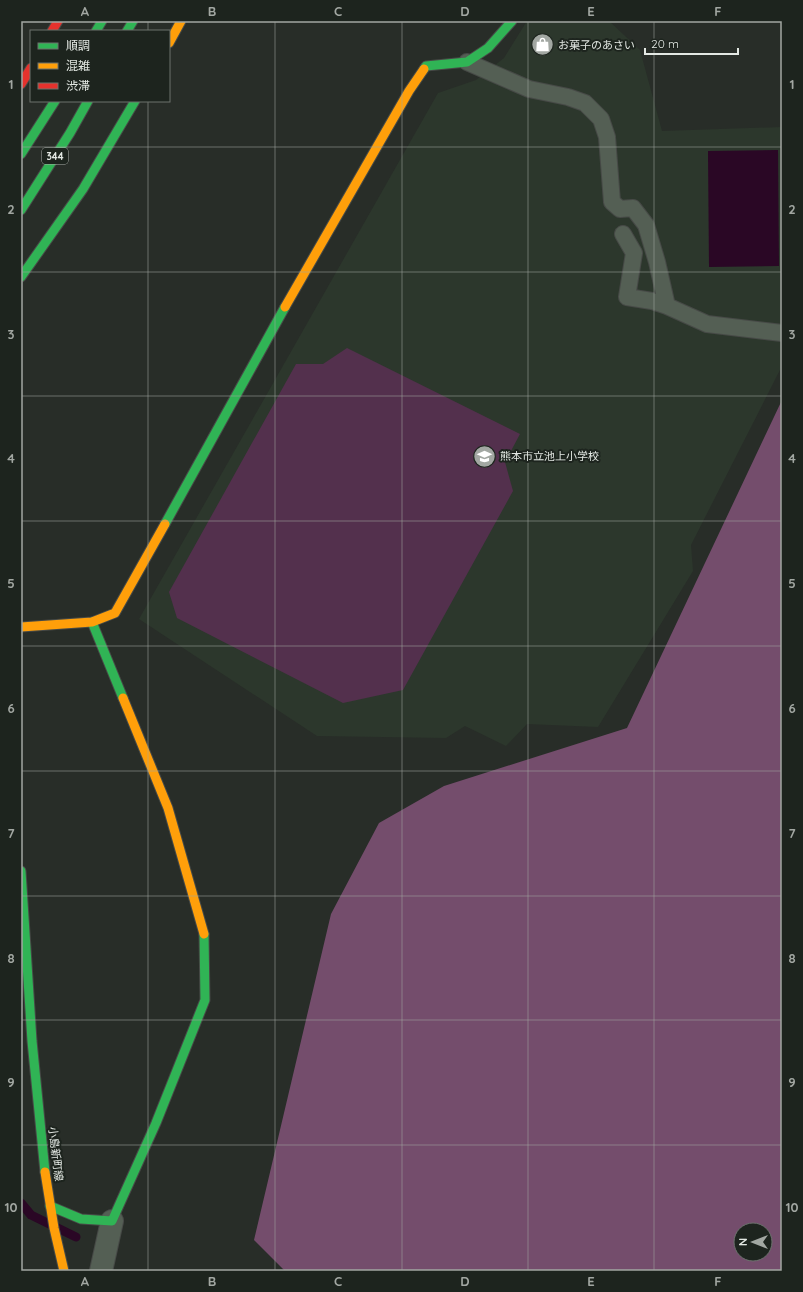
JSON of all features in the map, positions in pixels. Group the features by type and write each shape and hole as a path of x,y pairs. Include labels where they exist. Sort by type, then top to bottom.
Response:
{"main road":[{"path":"53,30 58,21"},
{"path":"97,30 102,21"},
{"path":"128,30 133,21"},
{"path":"170,41 181,21"},
{"path":"21,627 92,622 116,613 305,270 409,91 426,66 467,62 488,48 512,21"},
{"path":"21,84 30,70"},
{"name":"344","path":"21,154 54,102"},
{"name":"344","path":"21,210 70,133 87,102"},
{"path":"21,277 83,189 134,102"},
{"path":"50,1206 81,1219 112,1220 156,1123 205,1000 205,937 168,808 92,622"},
{"name":"小島新町線","path":"21,871 27,994 40,1127 50,1206 64,1271"}],"street":[{"path":"101,1271 112,1220"}],"lane":[{"path":"467,62 530,89 568,96 585,103 601,119 607,137 612,202 620,209 633,208 646,225 657,262 667,306"},
{"path":"623,234 634,253 627,297 652,301 667,306 707,324 782,333"}],"shaded area":[{"name":"熊本市立池上小学校","path":"527,21 609,21 640,50 662,131 782,127 782,366 691,545 693,571 598,727 527,724 506,746 465,726 446,738 317,736 139,619 438,93 476,80 504,58"},
{"path":"778,150 779,266 709,267 708,151"},
{"path":"347,348 520,434 505,462 513,491 403,690 343,703 177,618 169,592 296,364 323,364"},
{"path":"782,400 782,1271 285,1271 254,1240 331,914 379,823 444,786 627,728"}],"waterway":[{"path":"21,1203 31,1215 76,1237"}],"traffic: fast":[{"path":"97,30 102,21"},
{"path":"128,30 133,21"},
{"path":"424,69 426,66 467,62 488,48 512,21"},
{"path":"21,154 54,102"},
{"path":"21,210 70,133 87,102"},
{"path":"21,277 83,189 134,102"},
{"path":"165,524 285,307"},
{"path":"92,622 123,698"},
{"path":"21,871 32,1041 45,1172"},
{"path":"50,1206 81,1219 112,1221 156,1123 205,1000 204,934"}],"traffic: slow":[{"path":"170,41 181,21"},
{"path":"285,307 409,91 424,69"},
{"path":"21,627 92,622 115,613 165,524"},
{"path":"123,698 168,808 204,934"},
{"path":"45,1172 54,1228 64,1271"}],"traffic: jam":[{"path":"53,30 58,21"},
{"path":"21,84 30,70"}],"place":[{"name":"お菓子のあさい","path":"543,45"},
{"name":"熊本市立池上小学校","path":"484,456"}]}
